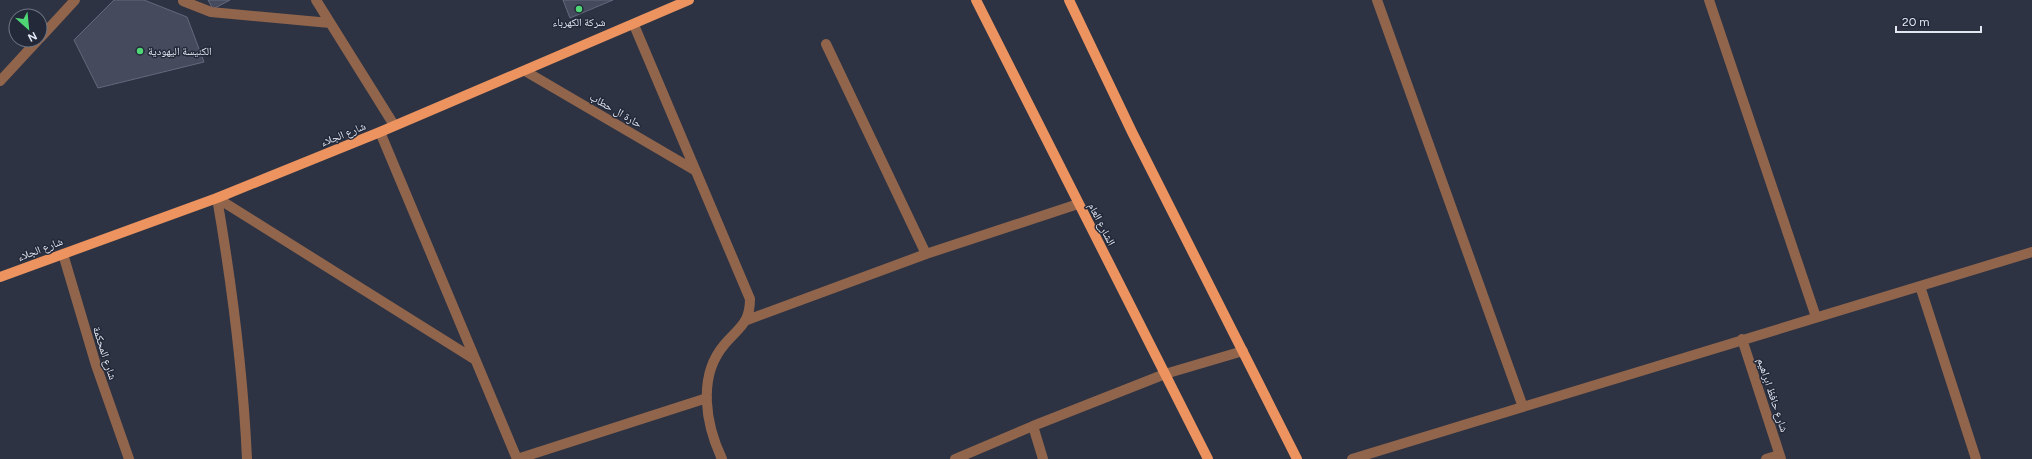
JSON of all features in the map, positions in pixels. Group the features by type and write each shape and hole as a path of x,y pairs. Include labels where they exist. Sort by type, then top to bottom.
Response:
{"main road":[{"name":"شارع الجلاء","path":"0,277 217,198 380,132 689,0"},
{"name":"الشارع العام","path":"976,0 1208,459"},
{"path":"1069,0 1132,132 1297,459"}],"street":[{"path":"48,29 75,0"},
{"path":"316,0 394,125"},
{"path":"1378,0 1523,407"},
{"path":"1709,0 1816,317"},
{"path":"183,2 211,12 330,23"},
{"path":"634,24 750,299 750,309 747,320 716,356 707,382 707,398 713,440 722,459"},
{"path":"826,44 926,254"},
{"path":"0,81 31,48"},
{"name":"حارة ال حطاب","path":"525,70 696,171"},
{"path":"380,132 517,459 707,398"},
{"path":"217,198 474,359"},
{"path":"217,198 237,323 247,459"},
{"path":"747,320 926,254 1078,204"},
{"path":"1352,459 1742,339 2032,252"},
{"name":"شارع المحكمة","path":"63,254 96,365 128,459"},
{"path":"1920,286 1976,459"},
{"name":"شارع حافظ ابراهيم","path":"1742,339 1780,457"},
{"path":"955,459 1033,426 1165,374 1243,351"},
{"path":"1033,426 1043,459"},
{"path":"1766,459 1780,457"}],"building":[{"name":"الكنيسة اليهودية","path":"114,0 144,0 187,17 204,62 98,88 74,40"},
{"path":"208,0 230,0 213,9"},
{"name":"شركة الكهرباء","path":"563,0 613,0 570,18"}],"place":[{"name":"شركة الكهرباء","path":"579,9"},
{"name":"الكنيسة اليهودية","path":"140,51"}]}
